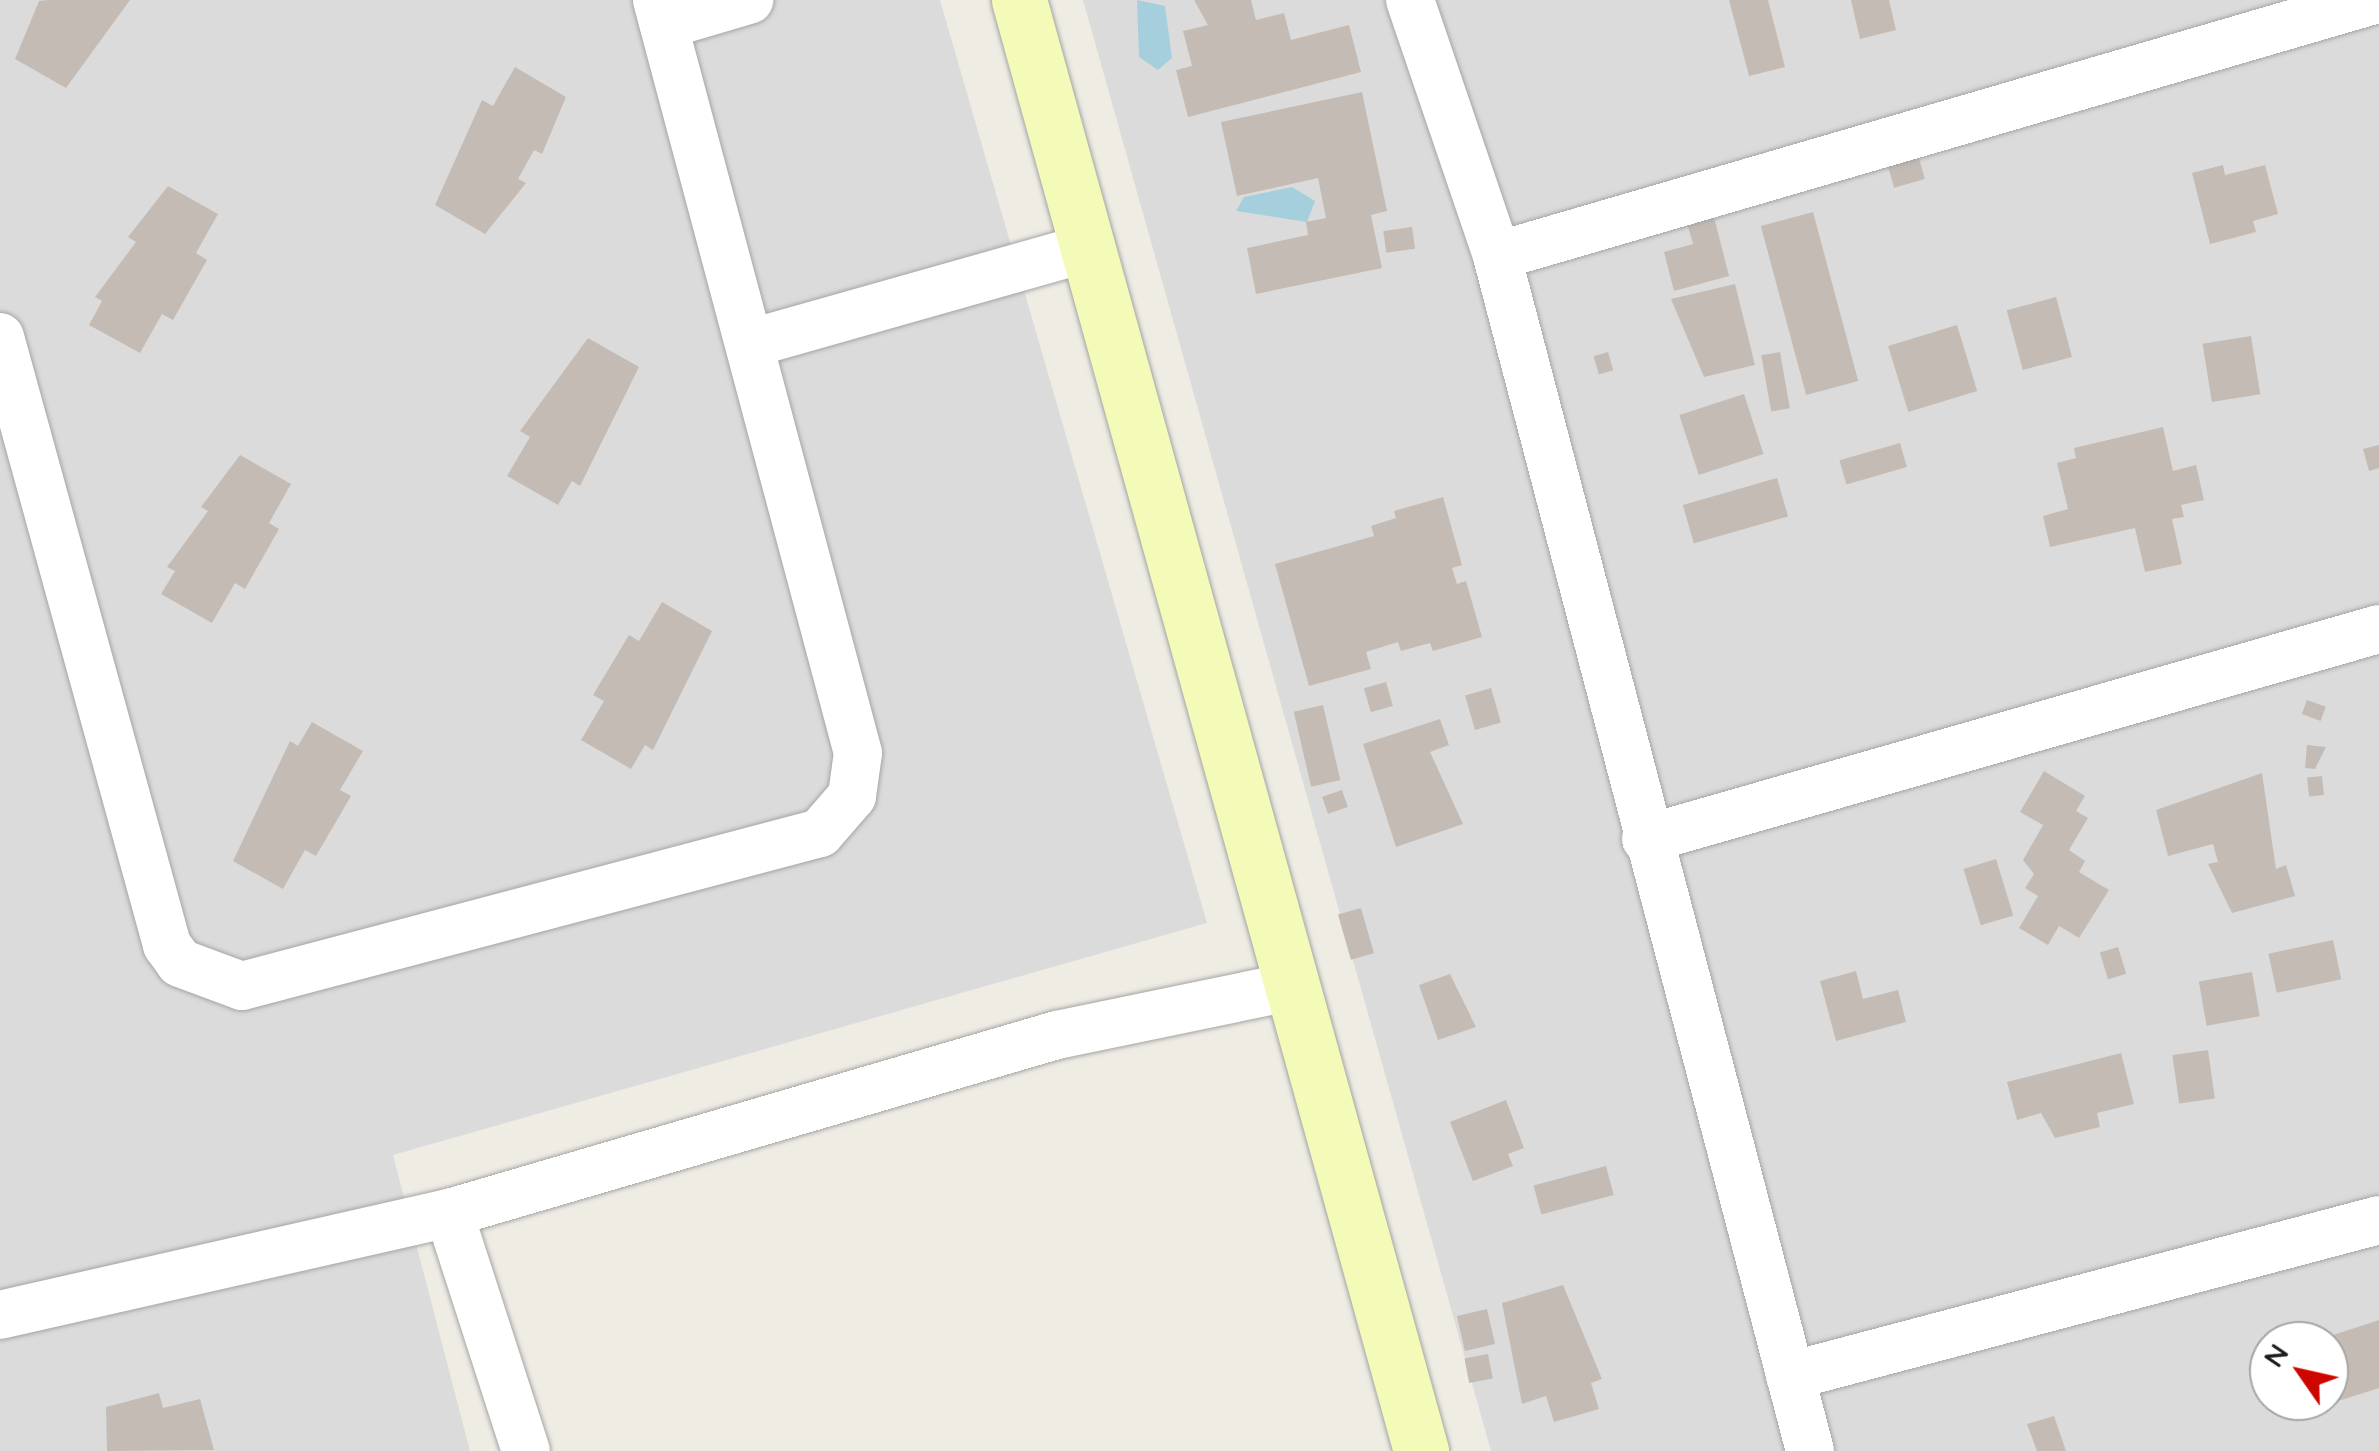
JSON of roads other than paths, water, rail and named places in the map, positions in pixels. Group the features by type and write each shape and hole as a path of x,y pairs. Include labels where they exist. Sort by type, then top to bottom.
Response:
{"street":[{"path":"0,337 167,945 198,974 242,986 820,833 838,818 852,796 858,753 754,342 660,12 749,0"},
{"path":"1019,0 1289,987 1422,1451"},
{"path":"1410,0 1497,256 1646,839 1810,1451"},
{"path":"1497,256 2374,0"},
{"path":"754,342 1088,248"},
{"path":"1646,839 2379,629"},
{"path":"0,1315 449,1213 1058,1035 1289,987"},
{"path":"449,1213 526,1451"},
{"path":"1790,1376 2379,1220"}],"water":[{"path":"1137,0 1165,6 1172,58 1158,70 1139,57"},
{"path":"1292,187 1315,201 1307,222 1236,211 1244,197"}]}
